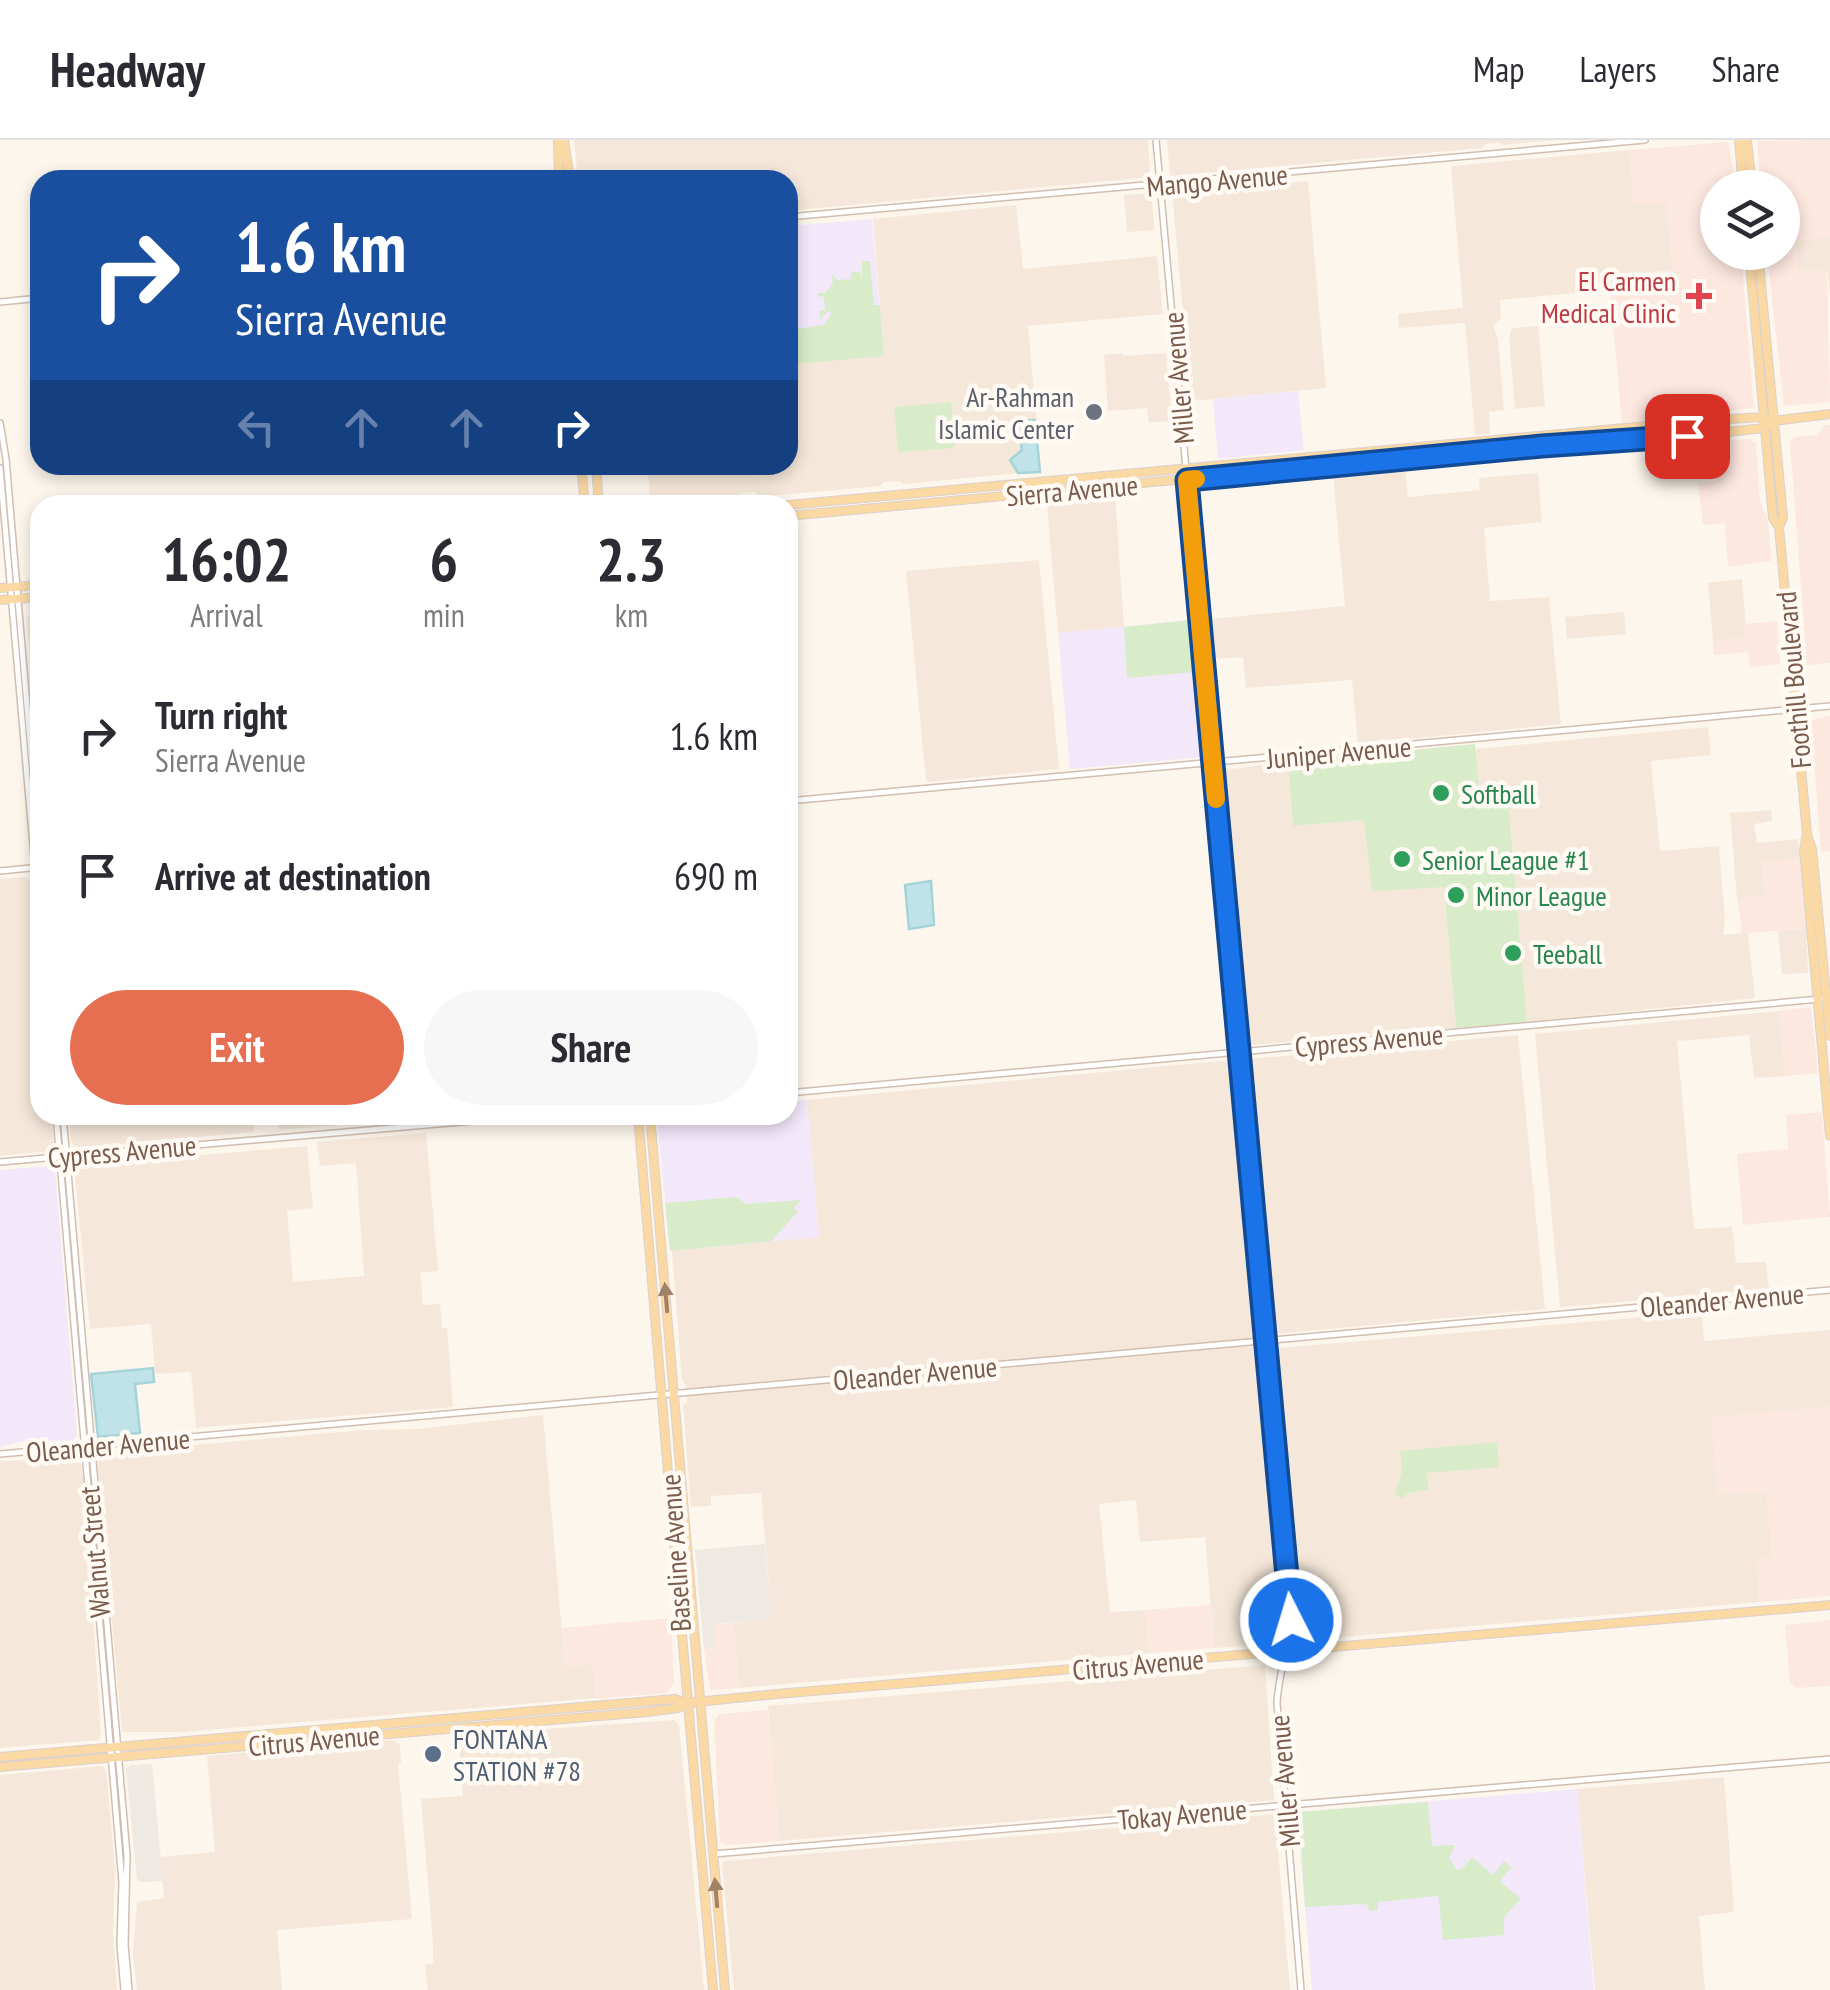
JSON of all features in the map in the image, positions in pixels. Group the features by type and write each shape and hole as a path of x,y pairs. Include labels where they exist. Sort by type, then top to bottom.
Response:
{"main road":[{"path":"560,170 561,140"},
{"path":"561,140 568,170"},
{"path":"1739,140 1742,170"},
{"path":"1747,140 1750,170"},
{"name":"Foothill Boulevard","path":"1751,270 1782,518 1779,527 1807,834 1812,849 1830,1036"},
{"name":"Foothill Boulevard","path":"1759,270 1769,419"},
{"name":"Sierra Avenue","path":"798,515 1830,414"},
{"path":"1765,428 1769,419"},
{"name":"Sierra Avenue","path":"798,504 1765,428"},
{"name":"Foothill Boulevard","path":"1765,428 1773,518 1779,527"},
{"path":"0,588 30,586"},
{"path":"0,600 30,598"},
{"name":"Foothill Boulevard","path":"1825,998 1830,1136"},
{"name":"Baseline Avenue","path":"639,1125 686,1703 714,1990"},
{"name":"Baseline Avenue","path":"651,1125 725,1990"},
{"name":"Citrus Avenue","path":"0,1758 114,1753 647,1712 678,1708 686,1703 1830,1605"},
{"name":"Citrus Avenue","path":"0,1767 114,1753"}],"street":[{"name":"Miller Avenue","path":"1156,140 1291,1620 1277,1704 1301,1990"},
{"name":"Mango Avenue","path":"798,216 1646,140"},
{"path":"0,302 30,299"},
{"path":"0,423 30,774"},
{"path":"0,456 2,447"},
{"path":"0,468 14,587"},
{"path":"15,599 30,754"},
{"name":"Juniper Avenue","path":"798,800 1830,706"},
{"path":"0,871 30,869"},
{"name":"Cypress Avenue","path":"798,1092 1825,998"},
{"name":"Walnut Street","path":"60,1125 114,1753 122,1882 120,1944 126,1990"},
{"name":"Cypress Avenue","path":"0,1162 429,1125"},
{"name":"Oleander Avenue","path":"0,1454 1830,1290"},
{"name":"Tokay Avenue","path":"713,1854 1830,1759"}],"shaded area":[{"path":"574,140 1148,140 1150,177 798,210 798,170 577,170"},
{"path":"1167,140 1556,140 1170,176"},
{"path":"1830,140 1830,237 1800,240 1800,170 1760,170 1757,141"},
{"path":"1729,142 1733,170 1700,170 1700,270 1742,270 1754,408 1622,423 1609,279 1673,270 1667,202 1634,204 1629,150"},
{"path":"1629,150 1634,204 1667,201 1673,270 1607,277 1608,290 1500,300 1501,318 1493,325 1498,339 1504,410 1489,412 1490,434 1475,435 1465,323 1399,328 1398,314 1463,308 1451,166"},
{"path":"1308,181 1326,388 1191,401 1172,192"},
{"path":"1151,193 1155,230 1127,232 1124,195"},
{"path":"1016,205 1023,269 1157,256 1163,314 1028,326 1041,471 904,484 884,482 880,486 781,495 650,495 648,475 798,475 798,364 884,355 873,219"},
{"path":"872,219 884,356 798,364 798,225"},
{"path":"1830,237 1830,295 1827,270 1798,272 1800,240"},
{"path":"1769,270 1827,270 1830,402 1784,406"},
{"path":"1538,326 1545,406 1515,409 1509,338 1512,328"},
{"path":"1166,353 1172,421 1149,423 1147,408 1108,411 1104,355"},
{"path":"1298,391 1304,450 1218,459 1213,399"},
{"path":"1825,425 1830,425 1830,663 1807,665 1790,442 1795,437 1817,435"},
{"path":"1750,439 1756,443 1760,502 1768,519 1771,561 1728,567 1725,523 1703,525 1698,483 1716,481 1712,442"},
{"path":"1405,468 1408,497 1480,490 1479,478 1538,473 1542,522 1484,528 1490,601 1549,597 1561,724 1358,744 1352,680 1246,688 1243,657 1214,659 1211,619 1345,606 1333,475"},
{"path":"1115,495 1124,627 1058,633 1047,506 1050,502"},
{"path":"1039,560 1059,769 929,782 906,571"},
{"path":"1742,579 1747,638 1713,641 1708,583"},
{"path":"1624,612 1626,634 1567,639 1565,617"},
{"path":"30,614 30,658 27,619"},
{"path":"1190,620 1204,757 1070,769 1058,633"},
{"path":"1777,621 1780,664 1750,667 1748,652 1714,655 1713,641 1746,638 1745,624"},
{"path":"1830,716 1830,851 1821,852 1811,720"},
{"path":"1708,727 1711,755 1651,761 1660,851 1719,846 1723,935 1748,933 1755,998 1527,1022 1508,798 1480,799 1475,749"},
{"path":"1288,762 1293,826 1364,820 1444,887 1456,1028 1250,1045 1224,770"},
{"path":"1771,810 1772,821 1754,824 1757,843 1798,839 1800,859 1762,863 1766,896 1737,899 1730,813"},
{"path":"1800,859 1806,928 1740,934 1737,899 1766,896 1762,862"},
{"path":"26,877 30,880 30,1125 52,1125 54,1146 50,1151 0,1156 0,879"},
{"path":"1806,928 1808,973 1782,974 1778,931"},
{"path":"1811,1007 1818,1073 1786,1076 1779,1011"},
{"path":"1779,1011 1786,1076 1754,1078 1749,1035 1677,1041 1694,1229 1732,1227 1736,1263 1766,1262 1769,1290 1560,1307 1535,1034"},
{"path":"1518,1035 1545,1309 1275,1334 1250,1059"},
{"path":"1230,1060 1269,1481 1266,1500 1272,1506 1283,1618 1281,1639 1276,1644 1214,1648 1205,1537 1140,1542 1136,1500 1099,1504 1110,1612 1145,1610 1149,1653 739,1688 733,1623 772,1619 761,1493 711,1496 711,1506 691,1507 683,1405 687,1403 686,1385 682,1381 672,1250 819,1237 807,1100"},
{"path":"807,1100 819,1237 670,1251 658,1125 798,1125 798,1101"},
{"path":"1822,1112 1830,1217 1743,1225 1737,1154 1788,1149 1786,1115"},
{"path":"70,1125 254,1125 254,1132 76,1148 71,1142"},
{"path":"279,1125 339,1125 279,1130"},
{"path":"426,1133 438,1271 420,1273 423,1305 440,1304 442,1328 447,1328 453,1407 196,1428 191,1372 155,1374 151,1324 90,1329 74,1166 307,1146 313,1208 287,1211 293,1282 364,1276 356,1163 320,1166 317,1142"},
{"path":"49,1166 55,1171 77,1436 73,1441 27,1440 0,1447 0,1170"},
{"path":"1702,1312 1704,1341 1830,1330 1830,1407 1711,1418 1767,1491 1772,1557 1757,1559 1760,1602 1306,1640 1279,1348"},
{"path":"1830,1407 1830,1596 1760,1602 1756,1559 1772,1556 1767,1491 1718,1495 1711,1418"},
{"path":"543,1415 565,1666 593,1664 596,1698 182,1732 122,1732 97,1458 103,1453 363,1430 418,1429"},
{"path":"76,1458 81,1464 85,1495 101,1735 99,1740 0,1748 0,1461"},
{"path":"765,1544 772,1619 715,1624 716,1648 704,1649 695,1550"},
{"path":"1210,1605 1214,1648 1149,1653 1145,1610"},
{"path":"671,1618 674,1683 667,1693 596,1699 593,1664 565,1667 562,1628"},
{"path":"1830,1620 1830,1686 1796,1688 1790,1683 1785,1625"},
{"path":"733,1623 739,1688 710,1690 704,1649 716,1648 714,1624"},
{"path":"1265,1665 1274,1800 779,1841 768,1706"},
{"path":"768,1710 779,1841 726,1845 720,1841 714,1721 719,1714"},
{"path":"674,1720 679,1725 704,1990 428,1990 425,1965 433,1963 433,1942 421,1799 463,1796 458,1735"},
{"path":"392,1740 400,1744 398,1764 412,1919 277,1930 282,1990 137,1990 133,1955 137,1902 164,1898 160,1857 215,1852 207,1756"},
{"path":"152,1764 163,1881 140,1882 126,1769"},
{"path":"102,1766 106,1770 115,1867 113,1932 117,1990 0,1990 0,1775"},
{"path":"1724,1777 1734,1912 1699,1916 1705,1990 1595,1990 1577,1789"},
{"path":"1577,1789 1594,1990 1312,1990 1299,1812"},
{"path":"1275,1814 1290,1990 734,1990 722,1863 725,1861"}],"green space":[{"path":"862,261 870,261 874,305 880,305 884,356 798,364 798,329 824,325 832,313 828,311 820,320 819,311 825,310 824,297 817,293 825,293 833,283 832,274 837,280 851,279 851,272 860,272 862,281"},
{"path":"951,402 955,445 952,448 898,450 894,407"},
{"path":"1190,620 1194,672 1127,678 1124,627"},
{"path":"1475,744 1480,798 1508,798 1527,1022 1456,1028 1444,887 1372,891 1364,820 1293,826 1288,762"},
{"path":"737,1197 746,1204 801,1200 794,1208 798,1211 772,1241 670,1251 665,1203"},
{"path":"1497,1442 1499,1467 1427,1473 1428,1490 1408,1493 1402,1499 1395,1494 1402,1471 1400,1451"},
{"path":"1428,1802 1432,1846 1455,1845 1449,1858 1457,1870 1472,1857 1493,1875 1504,1861 1512,1867 1500,1881 1521,1899 1504,1917 1504,1935 1443,1940 1438,1892 1437,1896 1378,1902 1378,1910 1369,1911 1368,1905 1362,1904 1305,1907 1299,1812"}],"water":[{"path":"1035,420 1040,472 1018,473 1010,460 1022,450 1018,421"},
{"path":"931,881 934,925 909,929 905,885"},
{"path":"153,1368 154,1382 135,1384 140,1433 98,1437 91,1374"}],"slow traffic":[{"path":"1196,479 1187,480 1216,799"}],"place":[{"name":"El Carmen Medical Clinic","path":"1699,296"},
{"name":"Ar-Rahman Islamic Center","path":"1094,412"},
{"name":"Softball","path":"1441,793"},
{"name":"Senior League #1","path":"1402,859"},
{"name":"Minor League","path":"1456,895"},
{"name":"Teeball","path":"1513,953"},
{"name":"FONTANA STATION #78","path":"433,1754"}],"route":[{"path":"1291,1620 1187,480 1687,436"}]}
